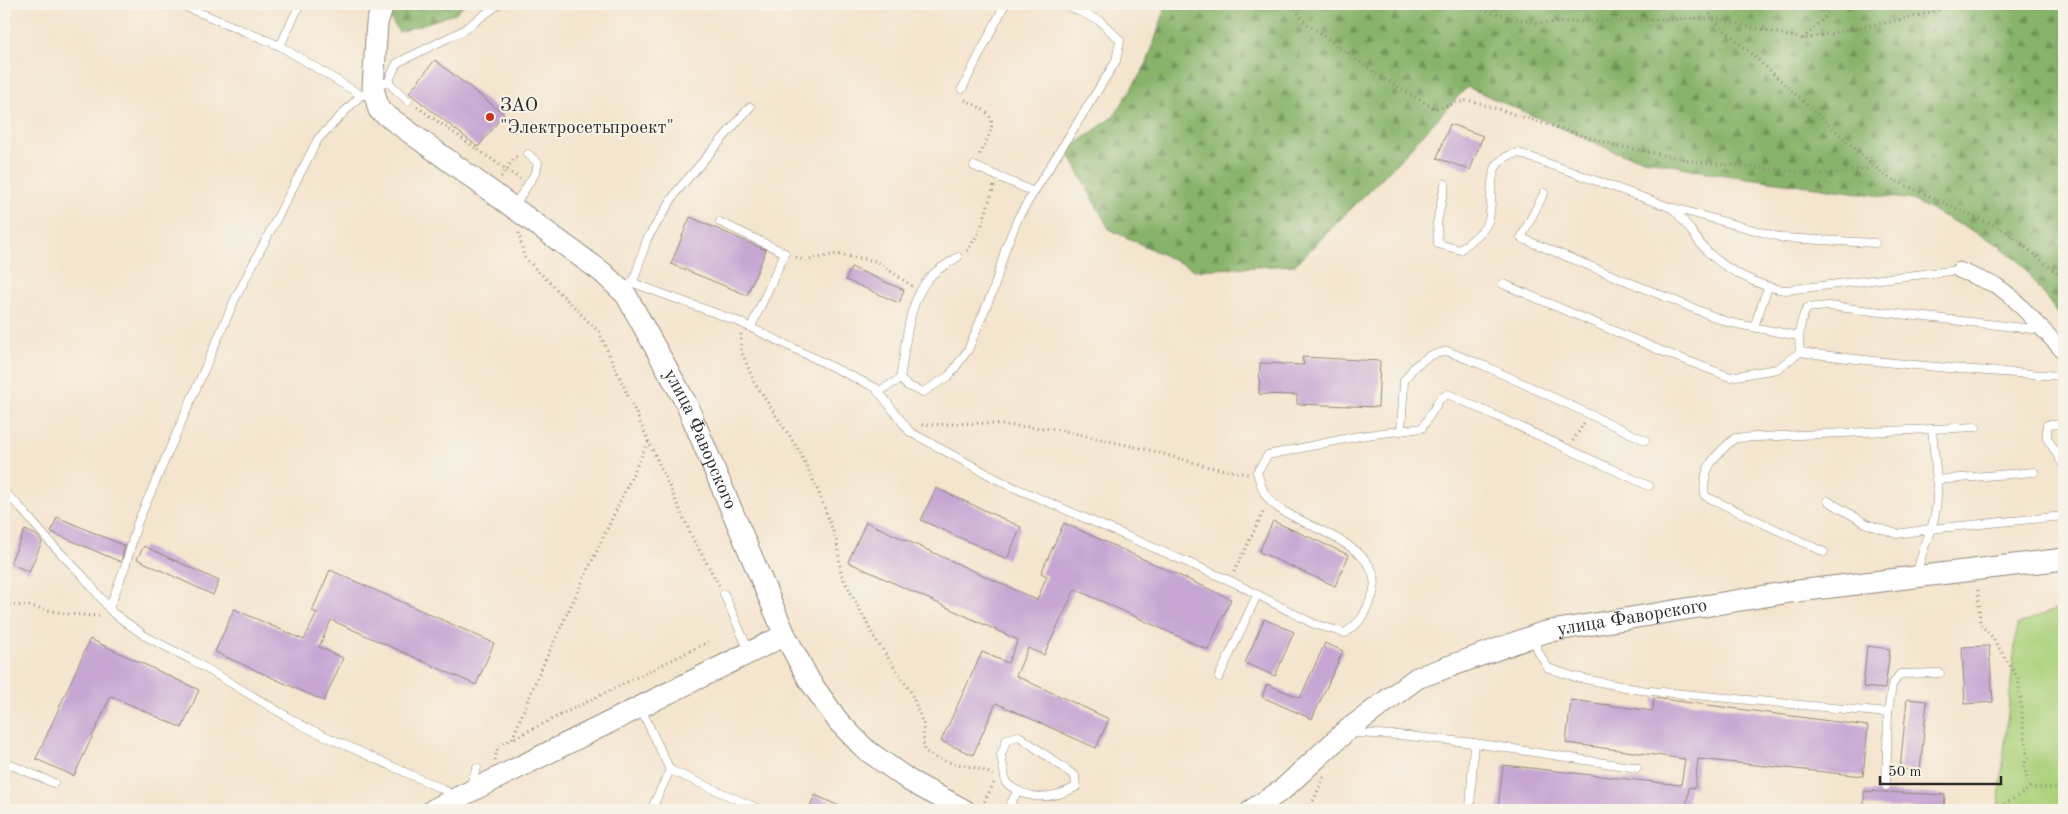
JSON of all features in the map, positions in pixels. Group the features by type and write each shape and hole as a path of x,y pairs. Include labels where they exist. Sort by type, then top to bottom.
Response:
{"street":[{"path":"375,94 377,23 383,4"},
{"name":"улица Фаворского","path":"375,94 513,207 602,272 627,285 626,295 686,403 785,635 809,680 833,714 865,749 910,781 973,809"},
{"path":"1959,270 1980,277 1997,286 2013,298 2064,352"},
{"name":"улица Фаворского","path":"1252,810 1282,790 1345,732 1417,678 1532,636 1545,632 1790,592 2064,559"},
{"path":"433,810 464,800 640,707 785,635"}],"lane":[{"path":"179,4 280,46 375,94 408,101"},
{"path":"280,46 300,4"},
{"path":"111,611 137,524 235,299 318,139 375,94 397,64 462,31 499,4"},
{"path":"962,89 1005,4"},
{"path":"900,379 908,386 923,392 949,376 968,350 994,288 1006,247 1019,216 1116,61 1120,40 1100,21 1063,4"},
{"path":"750,107 676,191 647,239 627,285 751,327 876,388 910,432 1006,484 1230,581 1314,624 1345,633 1360,622 1376,590 1374,570 1350,546 1277,506 1262,491 1257,472 1268,455 1359,436 1422,428 1440,399 1448,394 1649,486"},
{"path":"1445,184 1437,223 1438,244 1460,250 1476,238 1488,221 1492,180 1496,166 1509,154 1519,153 1672,208 1783,238 1875,243"},
{"path":"513,207 536,172 538,163 528,154"},
{"path":"974,166 1034,192"},
{"path":"1544,193 1521,238 1727,322 1798,336"},
{"path":"1672,208 1683,219 1705,249 1721,262 1768,287 1786,290 1959,270"},
{"path":"720,222 785,253 751,327"},
{"path":"878,392 900,379 913,304 919,291 931,276 958,256"},
{"path":"1503,284 1664,352 1730,377 1776,370 1800,352 1970,371 2064,376"},
{"path":"1754,327 1768,287"},
{"path":"1800,352 1798,336 1802,318 1808,308 1828,306 2043,330"},
{"path":"1401,431 1404,381 1414,367 1429,356 1447,351 1486,366 1645,440"},
{"path":"2064,424 2047,425 2047,438 2064,466"},
{"path":"1824,552 1705,496 1703,481 1715,455 1735,438 1976,427"},
{"path":"1917,577 1920,561 1934,519 1936,480 1932,429"},
{"path":"1936,480 2034,472"},
{"path":"4,492 83,576 111,611 145,636 192,660 303,726 464,800 478,768"},
{"path":"1828,501 1867,524 1898,534 1930,528 2064,516"},
{"path":"724,594 745,642 754,651"},
{"path":"1219,677 1257,595"},
{"path":"1532,636 1548,668 1575,677 1640,690 1888,713"},
{"path":"1886,786 1888,713 1892,685 1900,674 1940,672"},
{"path":"640,707 670,770 762,810"},
{"path":"1345,732 1399,735 1474,743 1637,768"},
{"path":"1019,736 1076,776 1076,787 1061,795 1036,797 1017,792 1006,783 1001,755 1006,739 1019,736"},
{"path":"1472,810 1470,808 1474,743"},
{"path":"4,762 54,783"},
{"path":"663,810 652,808 670,770"},
{"path":"1007,810 1017,792"}],"path":[{"path":"1292,4 1303,21 1378,75 1435,110 1468,100 1614,145 1698,162 1822,174 1875,168"},
{"path":"1458,4 1534,23 1712,18 1803,39 1910,18 1958,4"},
{"path":"1708,4 1712,18 1885,176 2006,231 2064,280"},
{"path":"1803,39 1824,18 1834,4"},
{"path":"962,89 960,95 962,98 988,114 993,124 991,133 974,166"},
{"path":"408,101 506,171 512,173"},
{"path":"506,171 516,157 528,154"},
{"path":"958,256 968,251 980,231 998,176"},
{"path":"519,233 524,257 599,332 694,541 724,594"},
{"path":"785,253 805,261 836,254 876,261 919,291"},
{"path":"740,336 741,350 754,382 800,452 819,493 837,542 841,574 874,637 911,692 923,724 924,750 932,758 985,770 997,778 973,809"},
{"path":"1568,449 1590,414"},
{"path":"904,425 978,423 1055,428 1149,450 1209,467 1258,476"},
{"path":"512,739 538,678 648,442"},
{"path":"1230,581 1269,498"},
{"path":"1978,590 1980,624 1990,634 2018,678 2027,757 2024,767 2030,788"},
{"path":"4,604 30,606 67,614 96,616 111,611"},
{"path":"493,768 498,746 708,642"},
{"path":"1309,810 1325,774"},
{"path":"1996,810 2030,788 2064,788"}],"green space":[{"path":"381,4 465,4 454,14 399,32"},
{"path":"1167,4 2064,4 2064,322 2020,262 1994,242 1912,200 1710,173 1621,154 1467,87 1391,169 1295,265 1195,270 1109,229 1067,151 1115,115 1147,63"},
{"path":"2064,606 2064,810 1998,810 2017,625"}],"building":[{"path":"435,60 504,114 478,147 409,93"},
{"path":"1450,124 1483,136 1470,170 1437,158"},
{"path":"690,217 766,250 747,295 671,264"},
{"path":"851,267 904,290 899,303 846,280"},
{"path":"1302,357 1380,361 1378,407 1297,404 1297,395 1259,394 1260,363 1304,365"},
{"path":"936,488 1021,527 1007,559 921,520"},
{"path":"57,517 125,546 121,562 51,532"},
{"path":"1273,521 1349,555 1335,586 1259,552"},
{"path":"866,522 1037,600 1047,576 1041,573 1064,523 1231,599 1208,650 1075,589 1044,655 1028,648 1016,676 1109,719 1096,748 996,703 973,755 941,741 982,652 1008,663 1018,640 848,562"},
{"path":"25,530 36,535 42,542 29,572 10,563"},
{"path":"144,546 219,581 213,595 137,559"},
{"path":"330,570 494,643 476,685 331,620 319,647 343,658 324,701 215,652 234,609 304,640 317,613 312,611"},
{"path":"1264,619 1294,632 1275,676 1245,663"},
{"path":"90,639 199,690 182,728 111,696 74,776 36,759"},
{"path":"1325,643 1343,651 1312,719 1262,697 1267,684 1300,698"},
{"path":"1867,646 1890,649 1885,689 1863,687"},
{"path":"1989,646 1993,702 1965,704 1962,647"},
{"path":"1654,698 1868,726 1863,776 1698,759 1695,788 1689,787 1686,810 1498,809 1503,765 1681,785 1685,759 1566,743 1571,700 1653,711"},
{"path":"1907,699 1927,701 1920,771 1900,769"},
{"path":"1864,791 1945,795 1944,810 1864,806"},
{"path":"815,795 848,810 808,810"}],"place":[{"name":"ЗАО \"Электросетьпроект\"","path":"490,117"}]}
